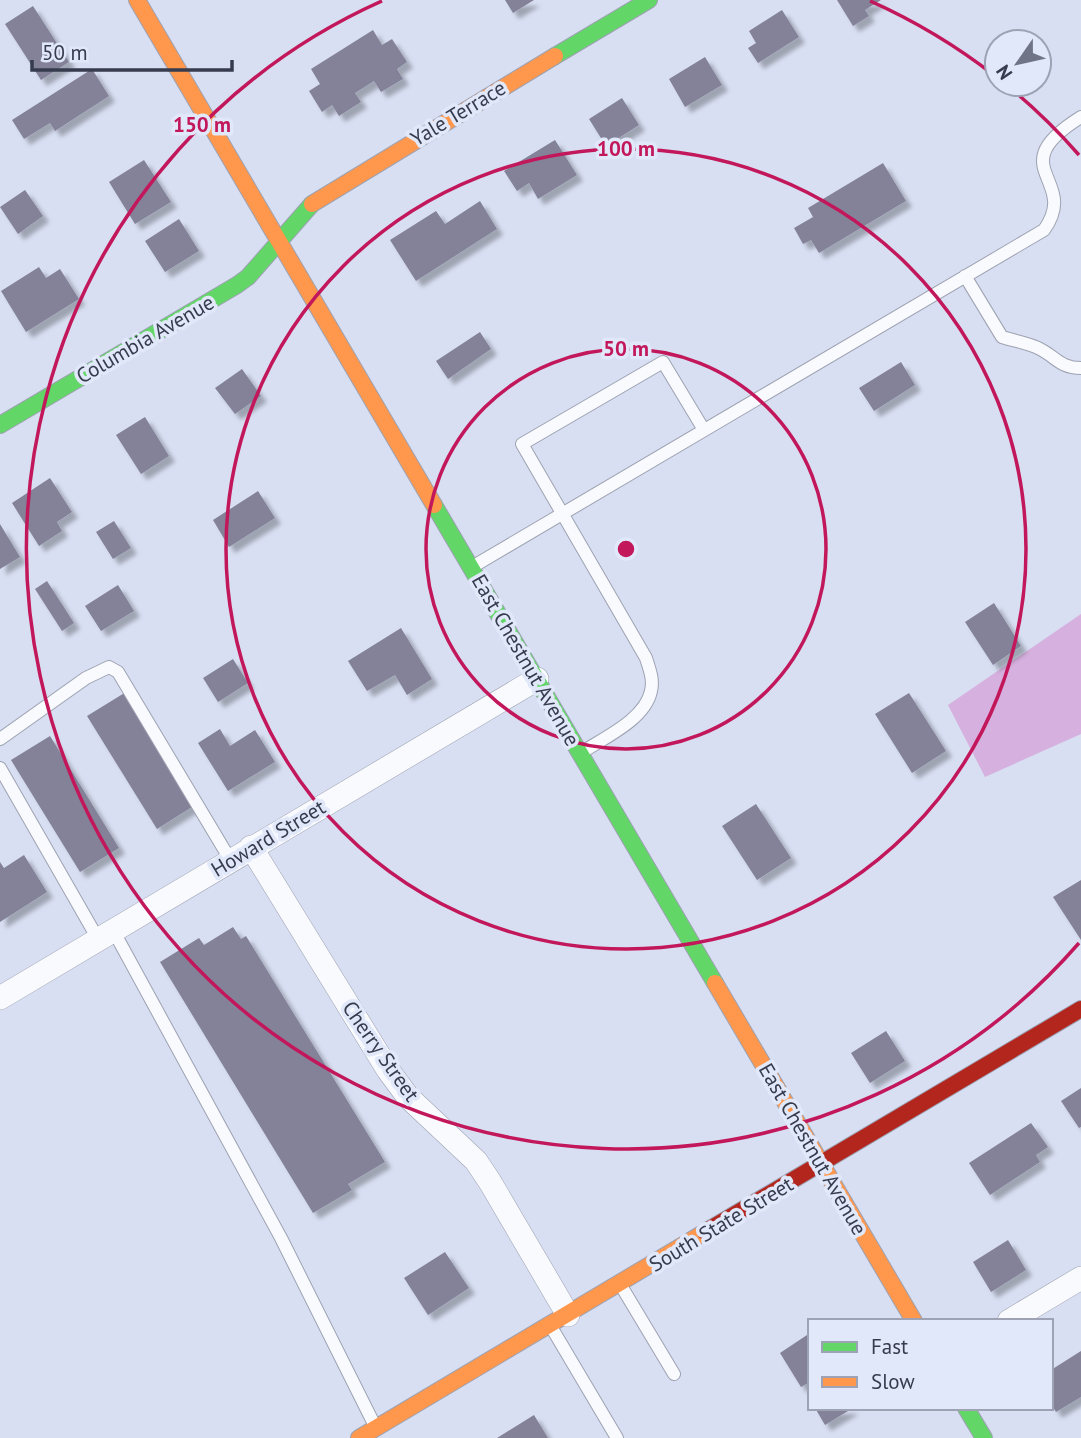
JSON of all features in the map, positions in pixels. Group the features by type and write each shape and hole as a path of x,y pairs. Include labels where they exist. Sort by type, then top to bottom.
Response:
{"street":[{"name":"East Chestnut Avenue","path":"137,0 913,1319"},
{"name":"Yale Terrace","path":"278,240 315,200 649,0"},
{"name":"Columbia Avenue","path":"0,425 237,285 278,240"},
{"name":"Howard Street","path":"0,998 537,679"},
{"name":"Cherry Street","path":"251,847 388,1070 408,1097 476,1161 490,1182 559,1320"},
{"name":"South State Street","path":"359,1438 1081,1009"},
{"path":"1012,1319 1081,1278"},
{"path":"967,1410 984,1438"}],"lane":[{"path":"471,568 1044,230 1058,218 1063,205 1062,190 1048,163 1046,152 1061,129 1081,117"},
{"path":"965,276 1002,337 1042,349 1064,365 1081,368"},
{"path":"580,753 631,719 643,707 651,691 652,675 646,658 522,444 663,362 704,430"},
{"path":"0,739 86,678 109,667 118,672 231,860"},
{"path":"0,768 106,935 281,1238 376,1428"},
{"path":"620,1284 674,1374"},
{"path":"559,1320 617,1438"}],"shaded area":[{"path":"1081,614 1081,734 985,777 948,705"}],"building":[{"path":"505,0 534,0 513,13"},
{"path":"837,0 881,0 865,10 869,16 853,26"},
{"path":"33,6 69,62 41,80 5,24"},
{"path":"782,10 799,37 758,63 748,48 756,43 749,31"},
{"path":"373,30 382,45 392,39 407,62 397,69 403,79 381,92 374,81 355,93 361,102 339,116 332,105 322,112 309,91 320,84 311,69"},
{"path":"705,57 722,85 685,107 669,79"},
{"path":"92,69 109,96 55,131 50,123 24,139 12,120"},
{"path":"622,98 639,125 606,146 589,119"},
{"path":"555,140 577,175 538,199 529,183 517,191 504,171"},
{"path":"144,160 171,202 135,224 109,182"},
{"path":"883,163 906,201 819,253 811,240 803,244 794,228 813,217 808,208"},
{"path":"25,190 43,216 18,234 0,207"},
{"path":"480,201 497,229 416,281 390,240 436,211 445,224"},
{"path":"179,219 199,251 165,272 145,241"},
{"path":"39,267 46,278 60,269 79,299 26,332 1,291"},
{"path":"480,332 491,349 448,379 436,361"},
{"path":"901,362 915,385 874,411 859,388"},
{"path":"242,369 261,396 235,414 215,388"},
{"path":"145,417 169,456 141,474 116,435"},
{"path":"50,478 72,512 57,522 62,531 39,546 12,503"},
{"path":"258,491 275,518 229,547 213,520"},
{"path":"114,521 131,548 113,559 96,532"},
{"path":"0,524 20,557 0,569"},
{"path":"47,581 74,623 62,631 35,589"},
{"path":"118,585 134,611 101,631 85,606"},
{"path":"994,603 1021,646 993,665 965,622"},
{"path":"401,628 432,679 407,695 395,675 367,691 348,661"},
{"path":"233,659 248,683 218,702 203,678"},
{"path":"126,692 195,805 157,829 87,716"},
{"path":"909,693 946,751 912,773 875,714"},
{"path":"220,729 230,746 255,730 275,762 228,791 198,743"},
{"path":"50,736 119,848 80,872 11,760"},
{"path":"756,804 791,858 757,880 722,826"},
{"path":"24,855 47,892 0,922 0,862 4,868"},
{"path":"1081,880 1081,940 1053,897"},
{"path":"233,927 241,939 246,936 385,1162 348,1184 352,1190 313,1213 160,962 199,938 204,945"},
{"path":"886,1031 905,1061 870,1083 851,1053"},
{"path":"1081,1088 1081,1127 1079,1128 1061,1101"},
{"path":"1031,1123 1048,1147 1036,1155 1040,1162 990,1195 969,1163"},
{"path":"1008,1240 1026,1270 991,1292 973,1262"},
{"path":"445,1252 469,1288 428,1315 404,1278"},
{"path":"808,1334 808,1383 801,1387 780,1353"},
{"path":"1081,1351 1081,1397 1056,1412 1053,1407 1053,1369"},
{"path":"816,1410 850,1410 825,1425"},
{"path":"534,1415 548,1438 497,1438"}],"traffic: fast":[{"path":"555,56 649,0"},
{"path":"0,425 237,285 248,277 312,204"},
{"path":"434,505 715,983"},
{"path":"967,1410 984,1438"}],"traffic: slow":[{"path":"137,0 434,505"},
{"path":"312,204 555,56"},
{"path":"715,983 913,1319"},
{"path":"359,1438 705,1232"}],"traffic: jam":[{"path":"705,1232 1081,1009"}]}
